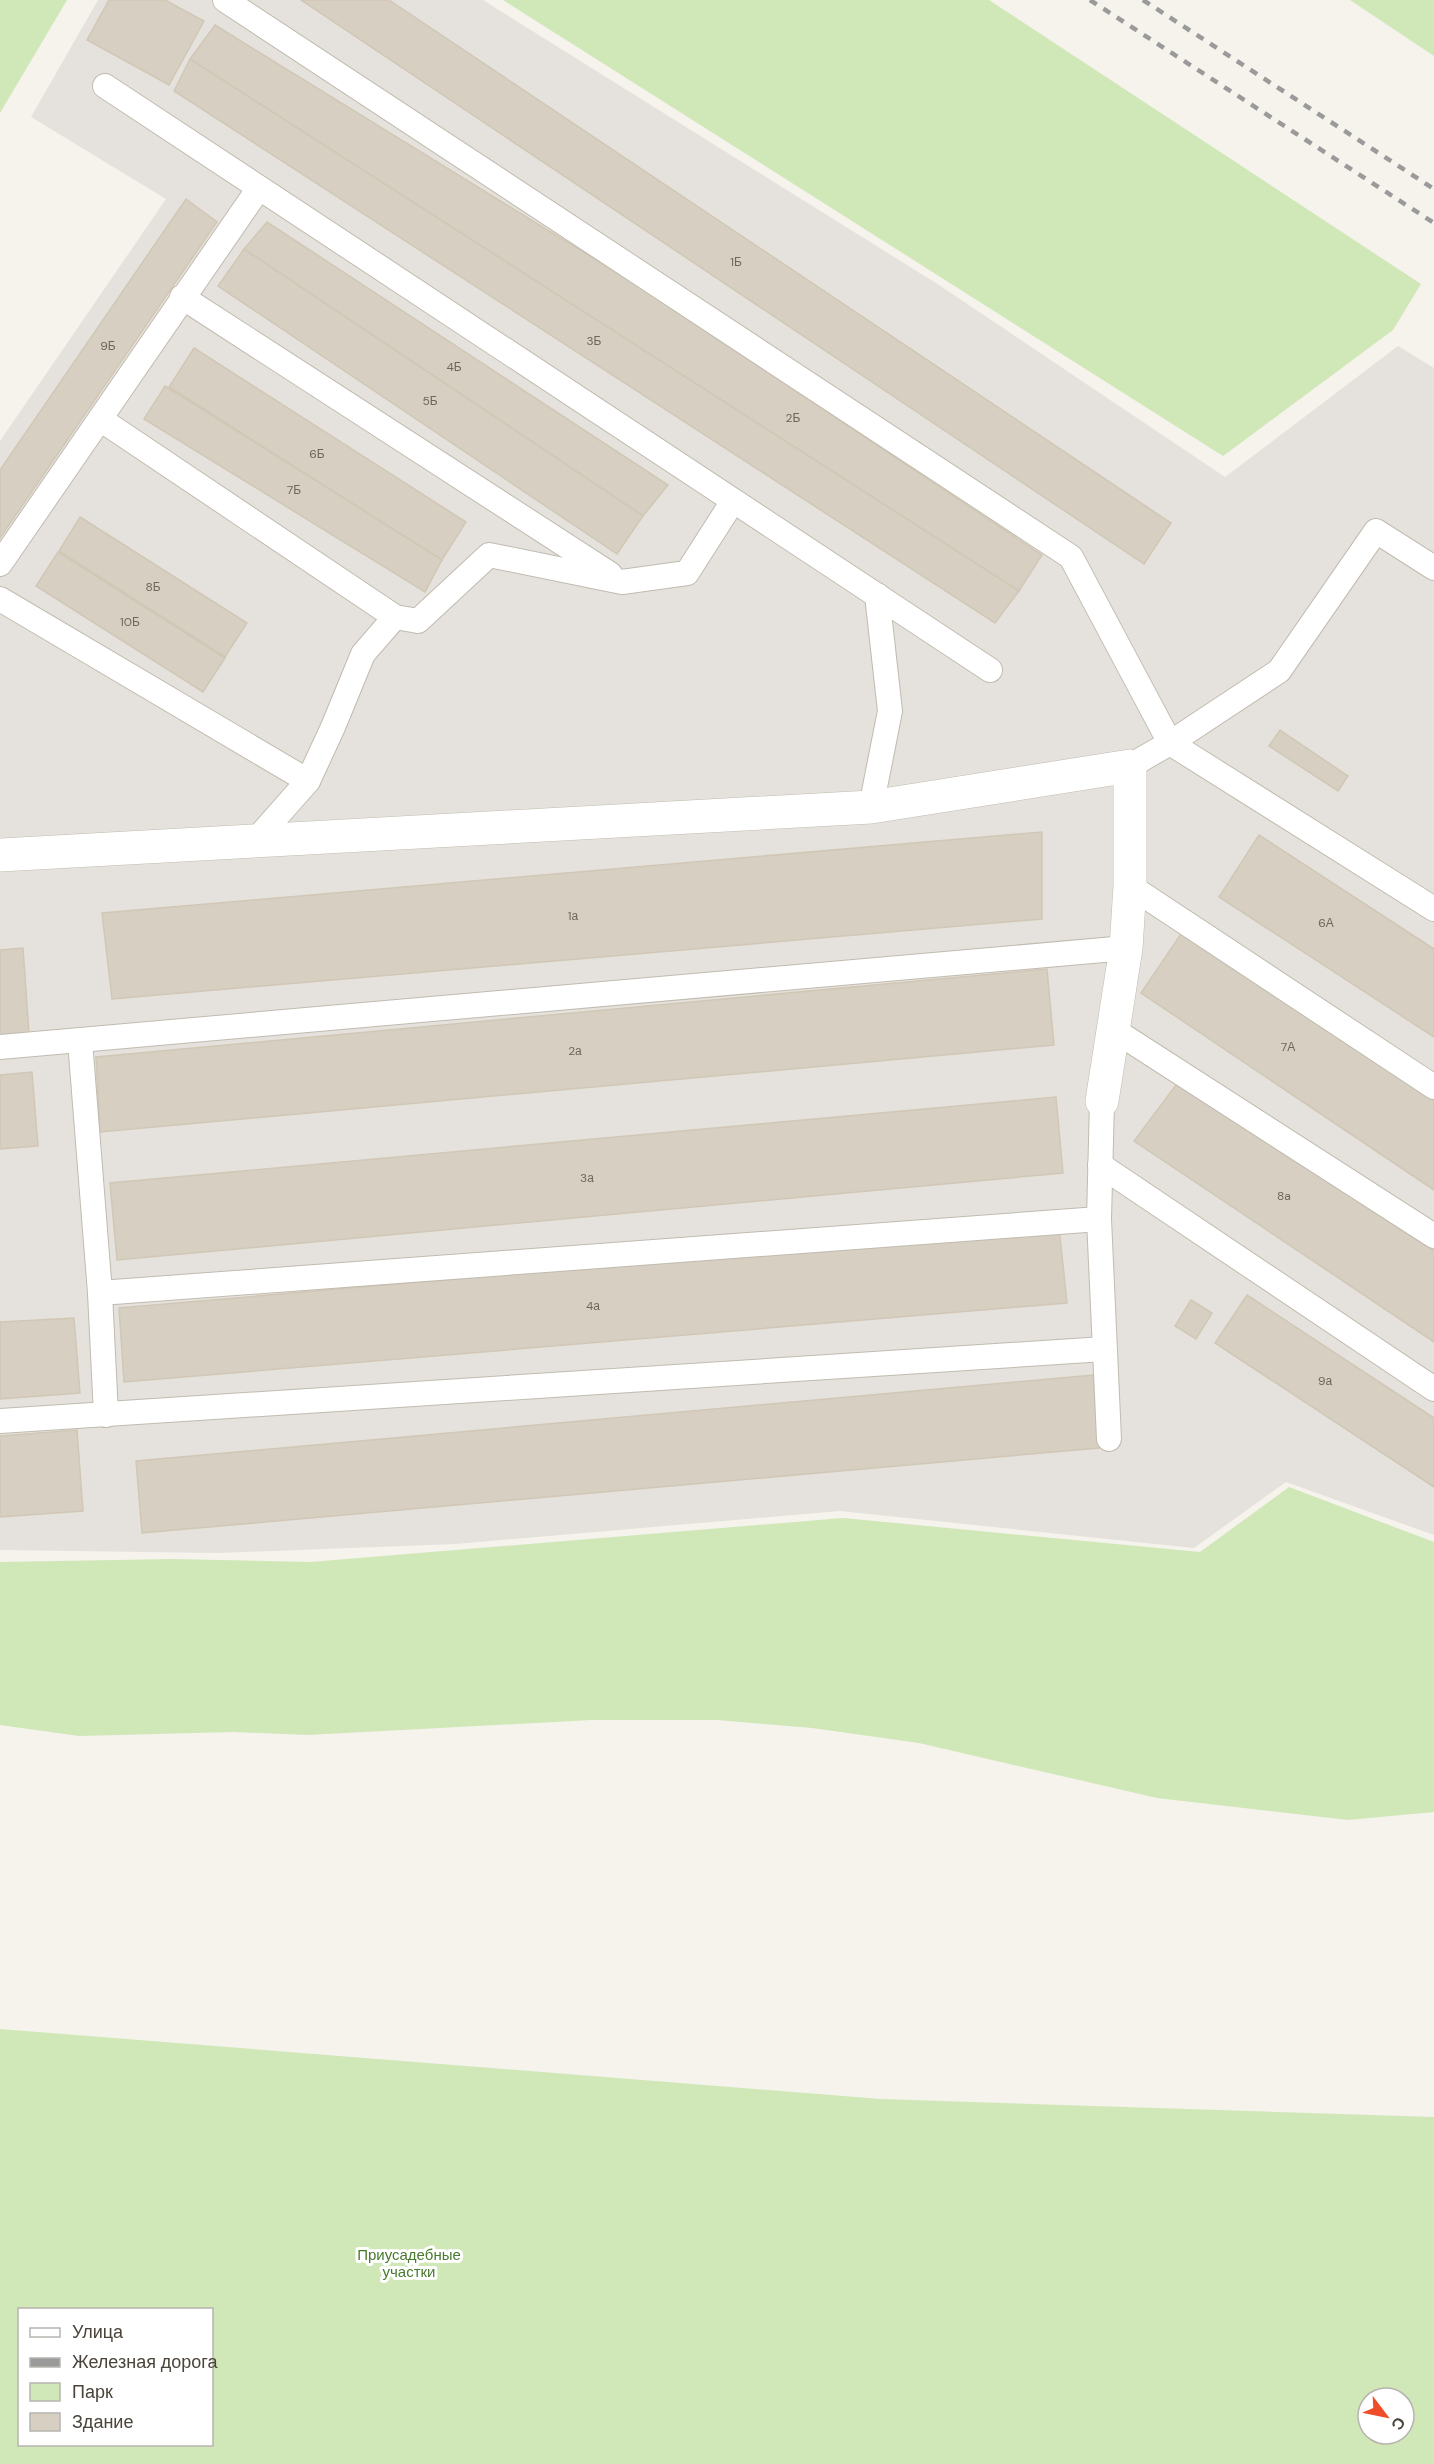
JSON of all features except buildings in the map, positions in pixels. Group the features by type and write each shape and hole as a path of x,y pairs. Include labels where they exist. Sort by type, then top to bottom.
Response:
{"street":[{"path":"0,855 871,807 1130,766 1130,886 1126,948 1102,1101"}],"lane":[{"path":"225,0 1071,557 1170,743 1434,909"},
{"path":"105,86 990,670"},
{"path":"0,564 259,188"},
{"path":"182,297 622,582"},
{"path":"100,419 395,617 418,621 489,555 622,582 687,573 733,501"},
{"path":"1130,766 1170,743 1279,671 1376,531 1434,568"},
{"path":"871,807 890,711 877,596"},
{"path":"0,599 308,781"},
{"path":"255,841 308,781 363,654 395,617"},
{"path":"1130,886 1434,1087"},
{"path":"0,1047 1126,948"},
{"path":"1114,1030 1434,1236"},
{"path":"80,1041 100,1293 106,1415"},
{"path":"1102,1101 1100,1219 1108,1439"},
{"path":"1100,1165 1434,1389"},
{"path":"100,1293 1100,1219"},
{"path":"0,1421 1104,1349"}],"shaded area":[{"path":"98,0 483,0 939,285 1225,477 1398,346 1434,368 1434,1535 1286,1482 1194,1548 840,1511 455,1544 219,1553 0,1550 0,441 166,199 31,117"}],"green space":[{"path":"0,0 67,0 0,113"},
{"path":"503,0 989,0 1421,284 1393,330 1223,456"},
{"path":"1350,0 1434,0 1434,56"},
{"path":"1289,1487 1434,1542 1434,1812 1348,1820 1157,1798 919,1743 812,1728 717,1720 591,1720 308,1735 233,1732 79,1736 0,1725 0,1562 173,1559 310,1562 843,1518 1200,1552"},
{"name":"Приусадебные участки","path":"0,2029 881,2099 1434,2117 1434,2464 0,2464"}],"railway":[{"path":"1090,0 1434,223"},
{"path":"1143,0 1434,189"}]}
